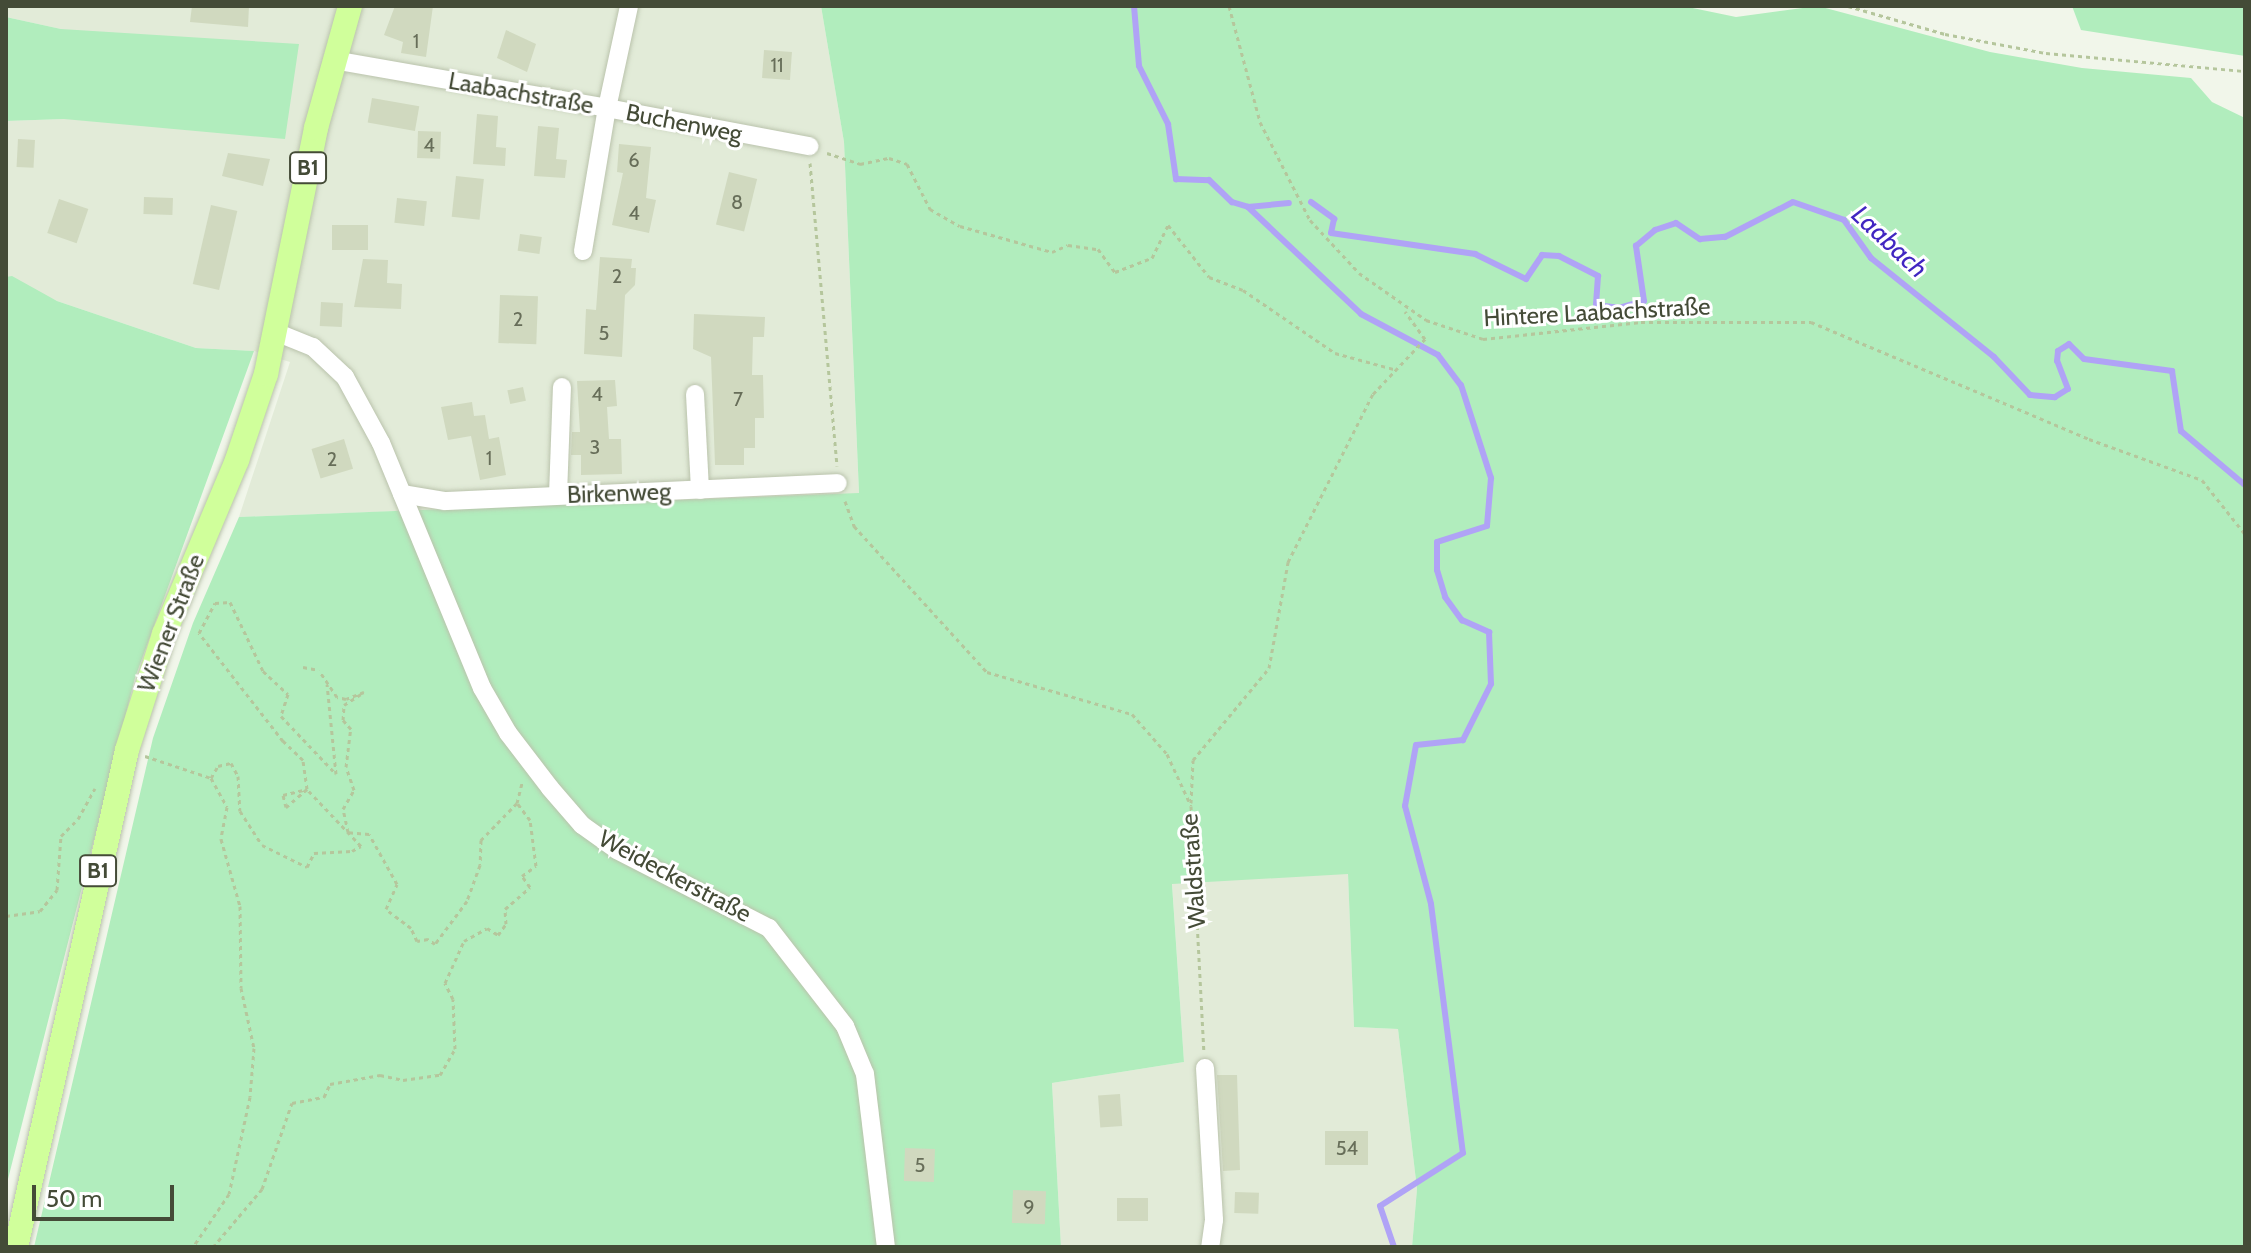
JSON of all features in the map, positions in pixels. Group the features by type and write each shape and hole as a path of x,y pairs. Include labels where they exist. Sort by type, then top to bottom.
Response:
{"main road":[{"name":"Wiener Straße","path":"16,1247 127,750 164,634 258,402 278,333 333,60 350,6"}],"street":[{"name":"Laabachstraße","path":"333,60 607,108 629,6"},
{"name":"Buchenweg","path":"583,251 607,108 809,146"},
{"name":"Weideckerstraße","path":"278,333 313,347 345,377 402,494 482,688 508,733 550,788 582,825 617,850 769,928 845,1026 865,1074 886,1247"},
{"path":"558,495 562,387"},
{"path":"695,394 700,490"},
{"name":"Birkenweg","path":"402,494 445,501 838,483"},
{"path":"1205,1068 1214,1220 1210,1247"}],"path":[{"name":"Hintere Laabachstraße","path":"1229,6 1260,122 1310,220 1359,273 1403,307 1483,339 1641,322 1811,322 2089,439 2202,480 2245,534"},
{"path":"1848,6 1945,34 2046,53 2245,71"},
{"path":"809,146 860,164 889,158 907,164 930,209 960,226 1052,252 1068,245 1098,249 1115,272 1152,258 1168,225 1209,277 1243,290 1335,353 1397,370"},
{"name":"Waldstraße","path":"809,146 838,483 854,526 987,672 1132,714 1167,754 1191,806 1205,1068"},
{"path":"1191,806 1193,760 1269,668 1288,562 1373,394 1425,339 1403,307"},
{"path":"211,778 218,766 231,763 238,776 240,811 262,845 307,867 314,853 352,851 361,846 307,789 303,760 283,741 199,633 215,603 230,602 263,671 288,694 281,716 336,774 337,752 330,736 333,712 319,670"},
{"path":"303,667 319,670 337,697 364,692 344,705 343,720 351,729 346,767 354,790 343,809 348,832"},
{"path":"127,750 211,778 227,807 221,839 240,906 241,988 254,1048 229,1194 193,1247"},
{"path":"6,916 40,911 57,890 61,836 78,819 101,775"},
{"path":"307,789 297,798 286,807 283,795 307,789"},
{"path":"213,1247 262,1189 292,1103 324,1097 330,1084 380,1075 403,1080 440,1075 455,1049 453,999 445,983 464,941 487,928 498,935 506,924 505,909 530,887 522,876 536,866 530,820 517,803 481,840 480,865 467,901 435,944 428,939 417,941 411,928 386,909 397,884 369,834 348,832"}],"shaded area":[{"path":"6,6 821,6 844,142 859,494 239,517 290,362 254,351 196,348 57,301 6,277 6,121 64,119 61,29 6,17"},
{"path":"1348,873 1354,1027 1398,1029 1417,1189 1412,1247 1061,1247 1052,1083 1184,1062 1172,883"}],"green space":[{"path":"821,6 1683,6 1736,17 1818,6 1990,52 2082,68 2191,78 2212,102 2245,118 2245,1247 1412,1247 1417,1189 1398,1029 1354,1027 1348,874 1172,884 1184,1062 1052,1083 1061,1247 34,1247 153,738 193,623 239,517 859,493 844,142"},
{"path":"2072,6 2245,6 2245,56 2081,30"},
{"path":"6,17 61,29 299,44 285,139 64,119 6,121"},
{"path":"12,276 57,301 196,348 254,351 135,678 6,1187 6,277"}],"building":[{"path":"192,6 249,6 248,27 190,22"},
{"path":"395,6 433,6 426,57 401,53 403,42 384,35"},
{"path":"506,30 536,44 527,72 497,58"},
{"path":"764,50 792,52 790,80 762,78"},
{"path":"372,98 419,106 415,131 368,123"},
{"path":"477,114 498,116 496,147 506,148 505,166 473,164"},
{"path":"538,126 559,128 556,159 567,160 565,178 534,176"},
{"path":"418,131 441,132 440,159 417,158"},
{"path":"18,139 35,140 34,168 17,167"},
{"path":"619,144 651,147 646,198 656,200 649,233 612,225 623,173 617,172"},
{"path":"228,153 270,159 263,186 222,176"},
{"path":"729,172 757,179 744,231 716,224"},
{"path":"456,176 484,179 480,220 452,217"},
{"path":"144,197 173,198 172,215 143,214"},
{"path":"397,198 427,201 424,226 394,223"},
{"path":"59,199 88,209 77,243 47,233"},
{"path":"211,205 237,211 219,290 193,284"},
{"path":"332,225 368,225 368,250 332,250"},
{"path":"520,234 542,237 539,254 518,251"},
{"path":"600,257 632,259 631,268 636,268 635,285 625,295 622,357 584,354 586,309 596,310"},
{"path":"363,259 388,260 387,283 402,284 401,309 354,307"},
{"path":"500,295 538,296 536,344 498,343"},
{"path":"321,302 343,303 342,327 320,326"},
{"path":"694,314 765,317 764,337 753,337 752,375 763,375 764,418 755,418 755,448 744,448 744,465 715,465 711,357 693,349"},
{"path":"615,380 617,406 607,407 609,439 621,439 622,474 581,475 581,455 571,455 572,432 580,432 577,381"},
{"path":"523,387 526,401 510,404 507,390"},
{"path":"472,402 474,416 485,415 489,439 499,437 506,475 480,480 471,436 448,440 441,407"},
{"path":"344,439 353,469 321,479 311,449"},
{"path":"1217,1075 1237,1075 1240,1170 1223,1171"},
{"path":"1120,1094 1122,1126 1100,1127 1098,1096"},
{"path":"1325,1131 1368,1131 1368,1165 1325,1165"},
{"path":"905,1148 935,1149 934,1182 904,1181"},
{"path":"1013,1190 1046,1191 1045,1224 1012,1223"},
{"path":"1235,1192 1259,1193 1258,1214 1234,1213"},
{"path":"1117,1198 1148,1198 1148,1221 1117,1221"}],"waterway":[{"name":"Laabach","path":"1134,6 1139,66 1168,124 1176,179 1209,180 1232,202 1248,207 1289,203"},
{"name":"Laabach","path":"1311,202 1334,219 1331,233 1475,254 1526,279 1542,255 1559,256 1598,276 1596,305 1619,308 1644,301 1636,246 1655,230 1676,223 1700,239 1725,237 1793,202 1844,220 1871,258 1994,357 2030,395 2055,397 2068,389 2057,361 2058,351 2069,344 2084,359 2172,371 2181,431 2245,485"},
{"path":"1248,207 1361,314 1438,355 1461,385 1491,478 1487,526 1437,542 1437,570 1445,597 1462,620 1489,632 1491,684 1463,740 1416,745 1405,806 1431,904 1463,1153 1380,1206 1394,1247"}]}
